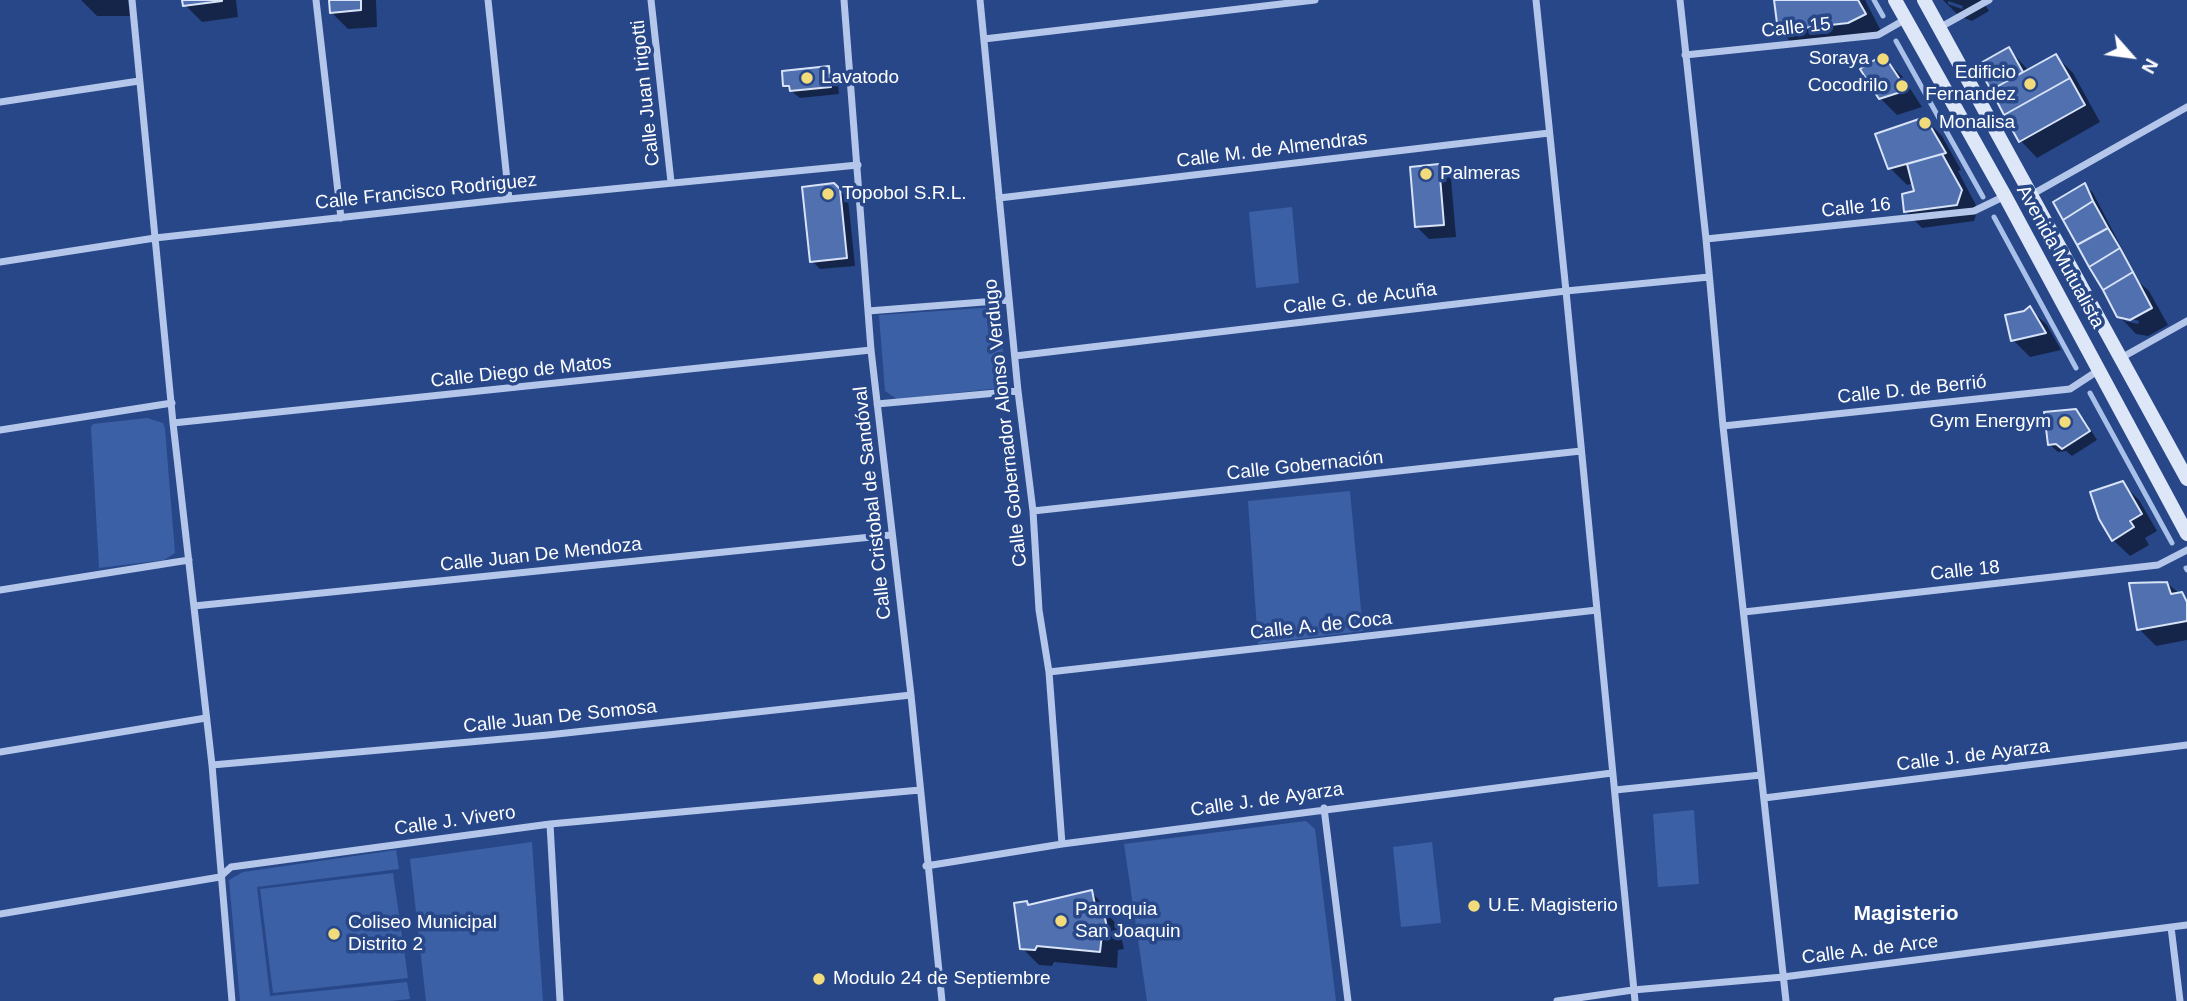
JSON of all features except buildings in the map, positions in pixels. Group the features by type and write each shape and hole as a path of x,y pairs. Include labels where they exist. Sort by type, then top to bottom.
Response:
{"main road":[{"name":"Avenida Mutualista","path":"1895,0 2187,534"},
{"name":"Avenida Mutualista","path":"1924,0 2187,479"}],"street":[{"path":"132,0 173,423 212,765 232,1001"},
{"path":"316,0 341,218"},
{"path":"488,0 509,199"},
{"name":"Calle Juan Irigotti","path":"651,0 671,182"},
{"name":"Calle Cristobal de Sandóval","path":"844,0 871,350 911,695 926,866 942,1001"},
{"name":"Calle Gobernador Alonso Verdugo","path":"980,0 1018,391 1033,511 1039,610 1049,672 1062,844"},
{"path":"984,39 1315,0"},
{"path":"1536,0 1635,1001"},
{"path":"1679,0 1786,1001"},
{"path":"1939,28 1989,0"},
{"name":"Calle 15","path":"1685,55 1878,36 1906,19"},
{"path":"0,102 139,80"},
{"path":"2031,195 2187,107"},
{"name":"Calle M. de Almendras","path":"999,198 1549,133"},
{"name":"Calle Francisco Rodriguez","path":"0,262 155,238 671,182 858,165"},
{"name":"Calle 16","path":"1706,239 1974,211 2005,197"},
{"name":"Calle G. de Acuña","path":"1015,356 1566,291 1709,277"},
{"path":"868,310 1009,300"},
{"path":"2121,358 2187,321"},
{"name":"Calle Diego de Matos","path":"173,423 871,350"},
{"name":"Calle D. de Berrió","path":"1723,426 2070,389 2099,370"},
{"path":"877,404 1018,391"},
{"path":"0,430 172,403"},
{"name":"Calle Gobernación","path":"1033,511 1581,451"},
{"name":"Calle Juan De Mendoza","path":"194,606 891,535"},
{"name":"Calle 18","path":"1744,612 2158,565 2187,550"},
{"path":"0,590 189,560"},
{"name":"Calle A. de Coca","path":"1049,672 1597,610"},
{"name":"Calle Juan De Somosa","path":"212,765 548,735 911,695"},
{"path":"0,752 206,718"},
{"name":"Calle J. de Ayarza","path":"1764,798 2187,745"},
{"name":"Calle J. de Ayarza","path":"926,866 1062,844 1324,808 1612,773"},
{"path":"1615,790 1761,775"},
{"name":"Calle J. Vivero","path":"0,914 220,877 231,867 550,824 920,790"},
{"path":"1324,808 1348,1001"},
{"path":"550,824 559,1001"},
{"name":"Calle A. de Arce","path":"1557,1001 1633,990 1783,977 2187,925"},
{"path":"2171,927 2180,1001"}],"shaded area":[{"path":"1292,207 1299,283 1256,288 1249,212"},
{"path":"998,307 1006,377 1000,388 897,399 885,391 879,315"},
{"path":"147,418 163,423 165,429 175,553 164,560 99,568 91,427 93,424"},
{"path":"1350,491 1363,631 1258,644 1248,501"},
{"path":"1694,810 1699,884 1658,887 1653,814"},
{"path":"1306,821 1315,829 1336,1001 1147,1001 1124,844"},
{"path":"532,842 543,1001 426,1001 410,859"},
{"path":"1432,842 1441,923 1401,927 1393,847"},
{"path":"396,850 399,869 257,887 270,996 407,982 410,999 240,1001 229,880 243,872"},
{"name":"Coliseo Municipal Distrito 2","path":"393,873 408,978 273,993 260,889"}],"waterway":[{"path":"1874,0 1883,16"},
{"path":"1896,41 1983,197"},
{"path":"1994,217 2076,368"},
{"path":"2090,393 2172,543"}],"place":[{"name":"Soraya","path":"1883,59"},
{"name":"Lavatodo","path":"807,78"},
{"name":"Edificio Fernandez","path":"2030,84"},
{"name":"Cocodrilo","path":"1902,86"},
{"name":"Monalisa","path":"1925,123"},
{"name":"Palmeras","path":"1426,174"},
{"name":"Topobol S.R.L.","path":"828,194"},
{"name":"Gym Energym","path":"2065,422"},
{"name":"U.E. Magisterio","path":"1474,906"},
{"name":"Parroquia San Joaquin","path":"1061,921"},
{"name":"Coliseo Municipal Distrito 2","path":"334,934"},
{"name":"Modulo 24 de Septiembre","path":"819,979"}],"district":[{"name":"Magisterio","path":"1906,914"}]}
